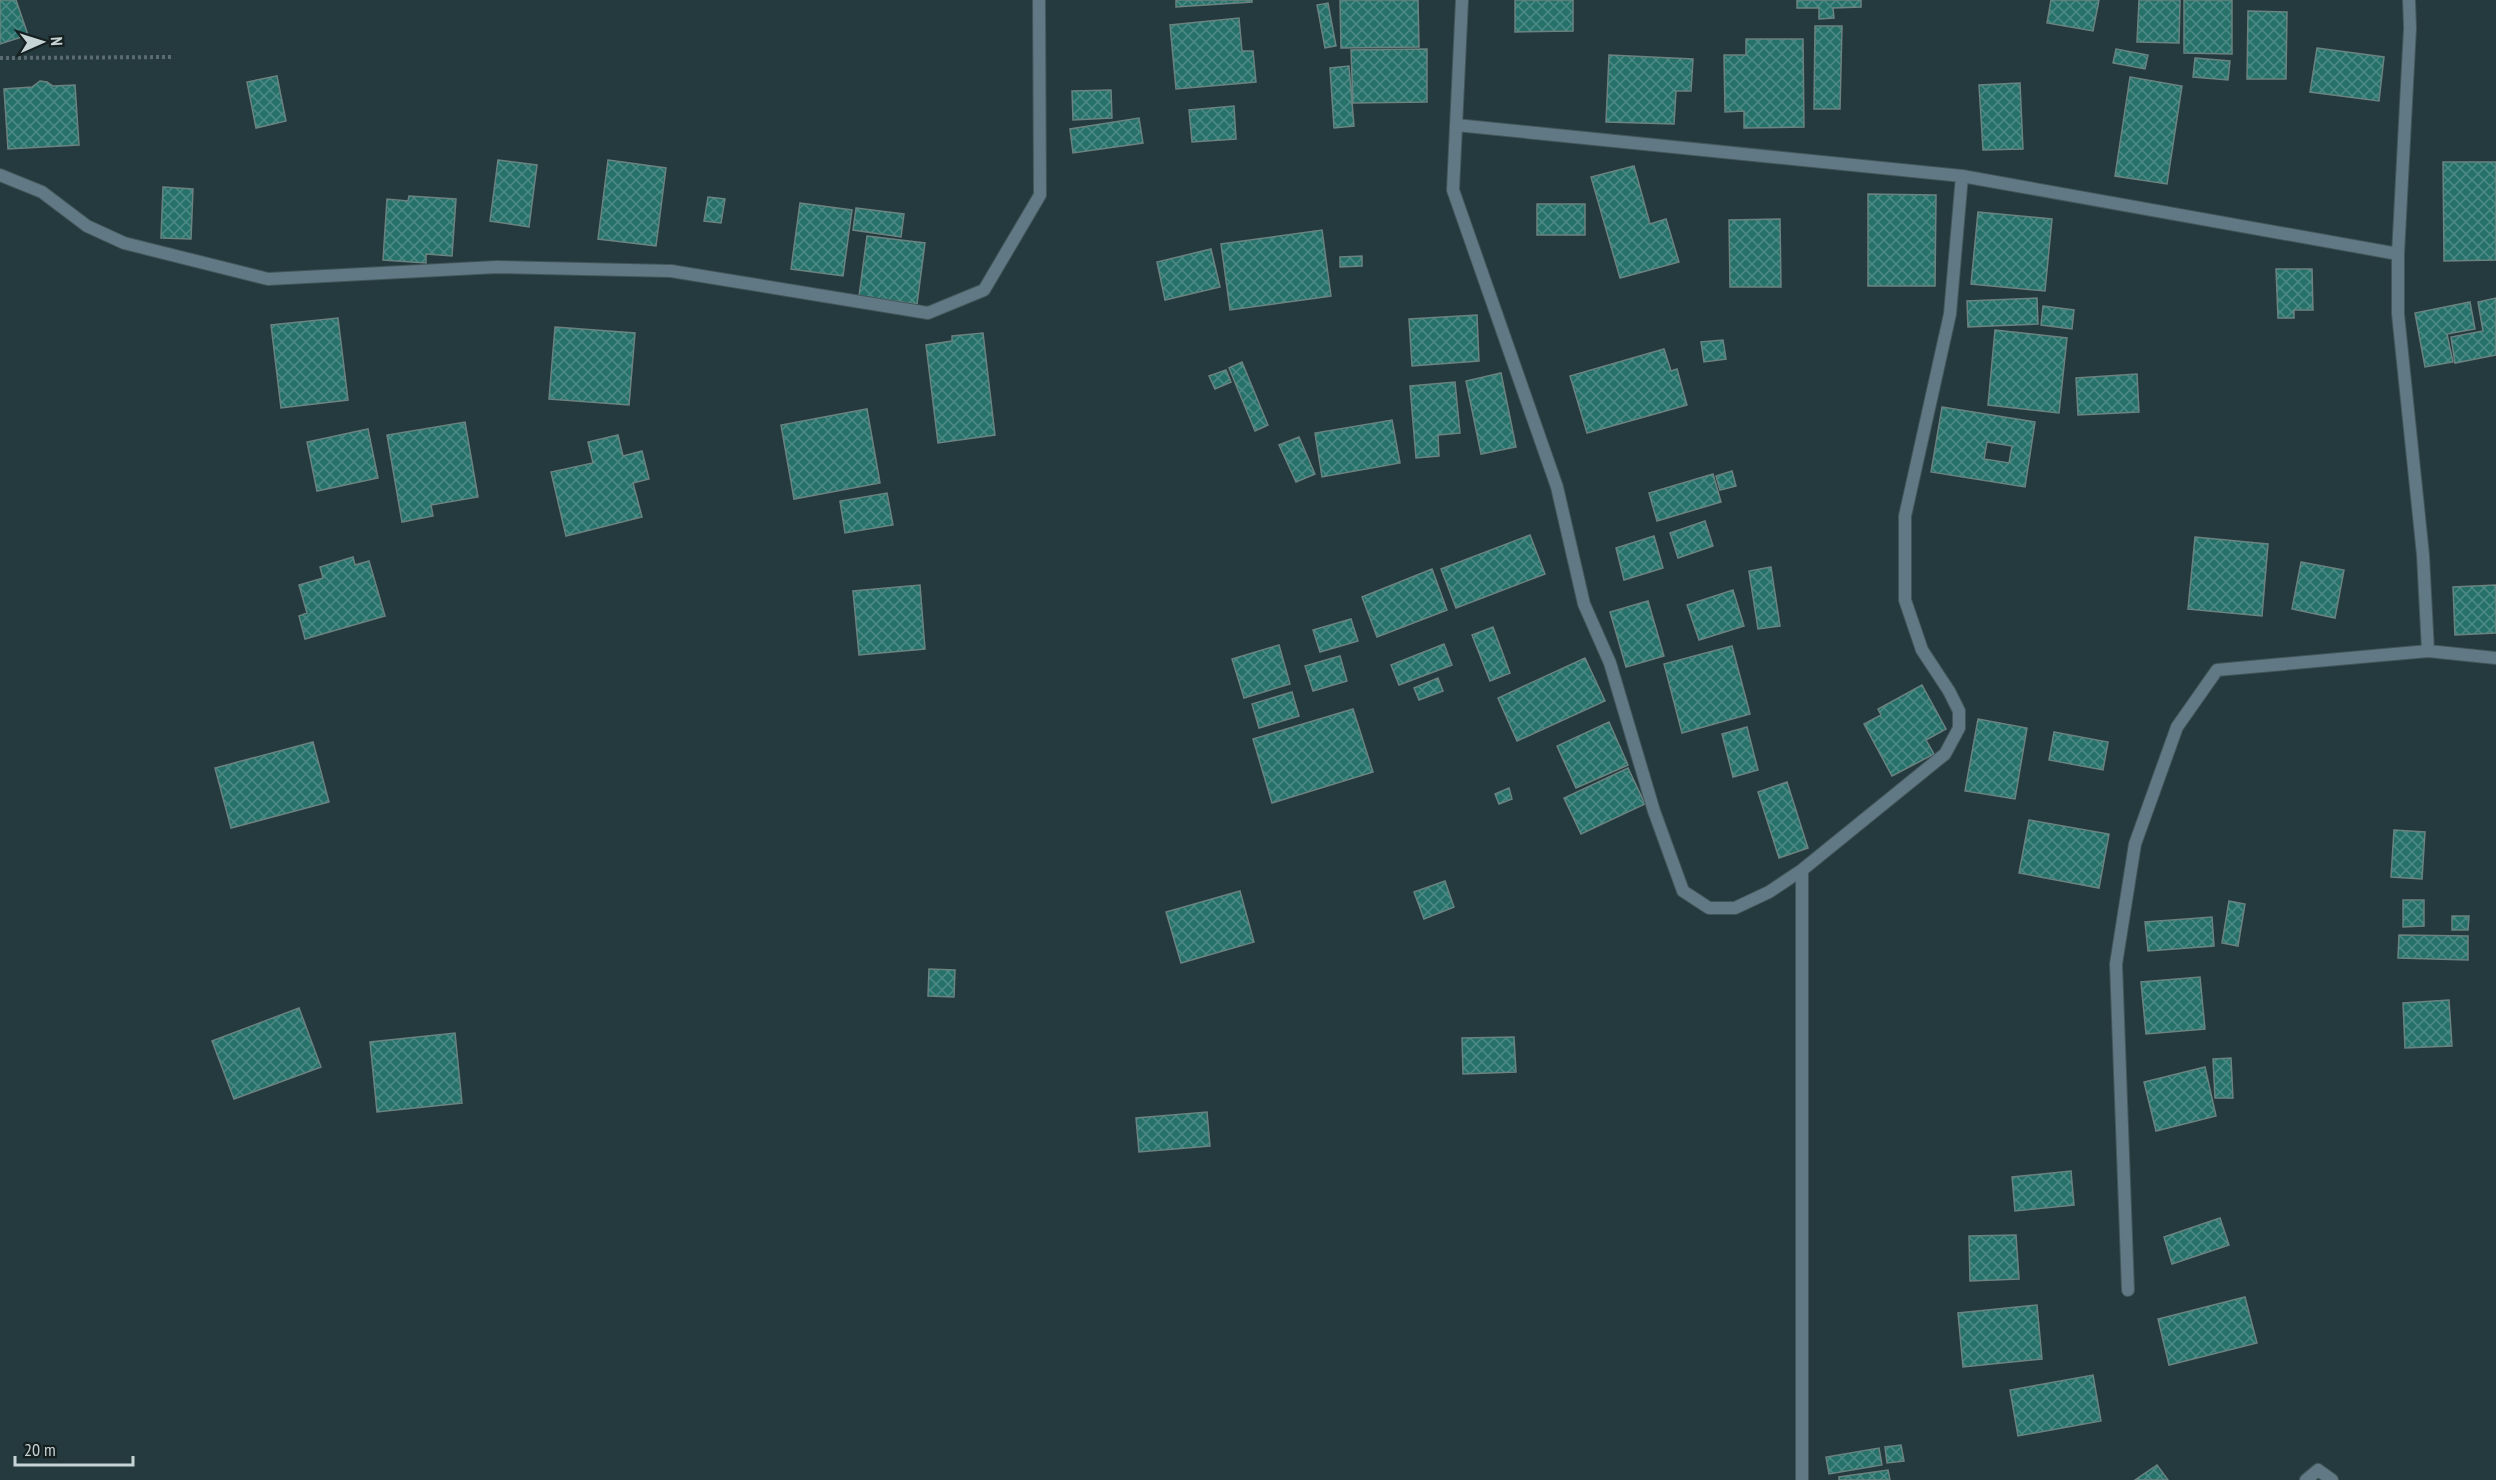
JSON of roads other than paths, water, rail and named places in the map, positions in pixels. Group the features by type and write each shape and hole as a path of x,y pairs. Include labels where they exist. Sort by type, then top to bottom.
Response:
{"street":[{"path":"0,175 42,192 87,226 124,243 268,279 497,267 671,272 928,313 984,290 1040,195 1039,0"},
{"path":"1462,0 1453,190 1557,487 1584,604 1610,663 1654,811 1683,891 1708,908 1736,908 1769,892 1802,870 1945,754 1959,728 1959,711 1949,691 1922,650 1905,600 1905,516 1950,315 1962,176"},
{"path":"2409,0 2410,28 2398,254 2398,314 2423,555 2428,651"},
{"path":"1456,125 1962,176 2398,254"},
{"path":"2128,1290 2116,964 2135,844 2177,727 2217,670 2428,651 2496,658"},
{"path":"1802,870 1802,1480"},
{"path":"2306,1480 2318,1470 2332,1480"}]}
